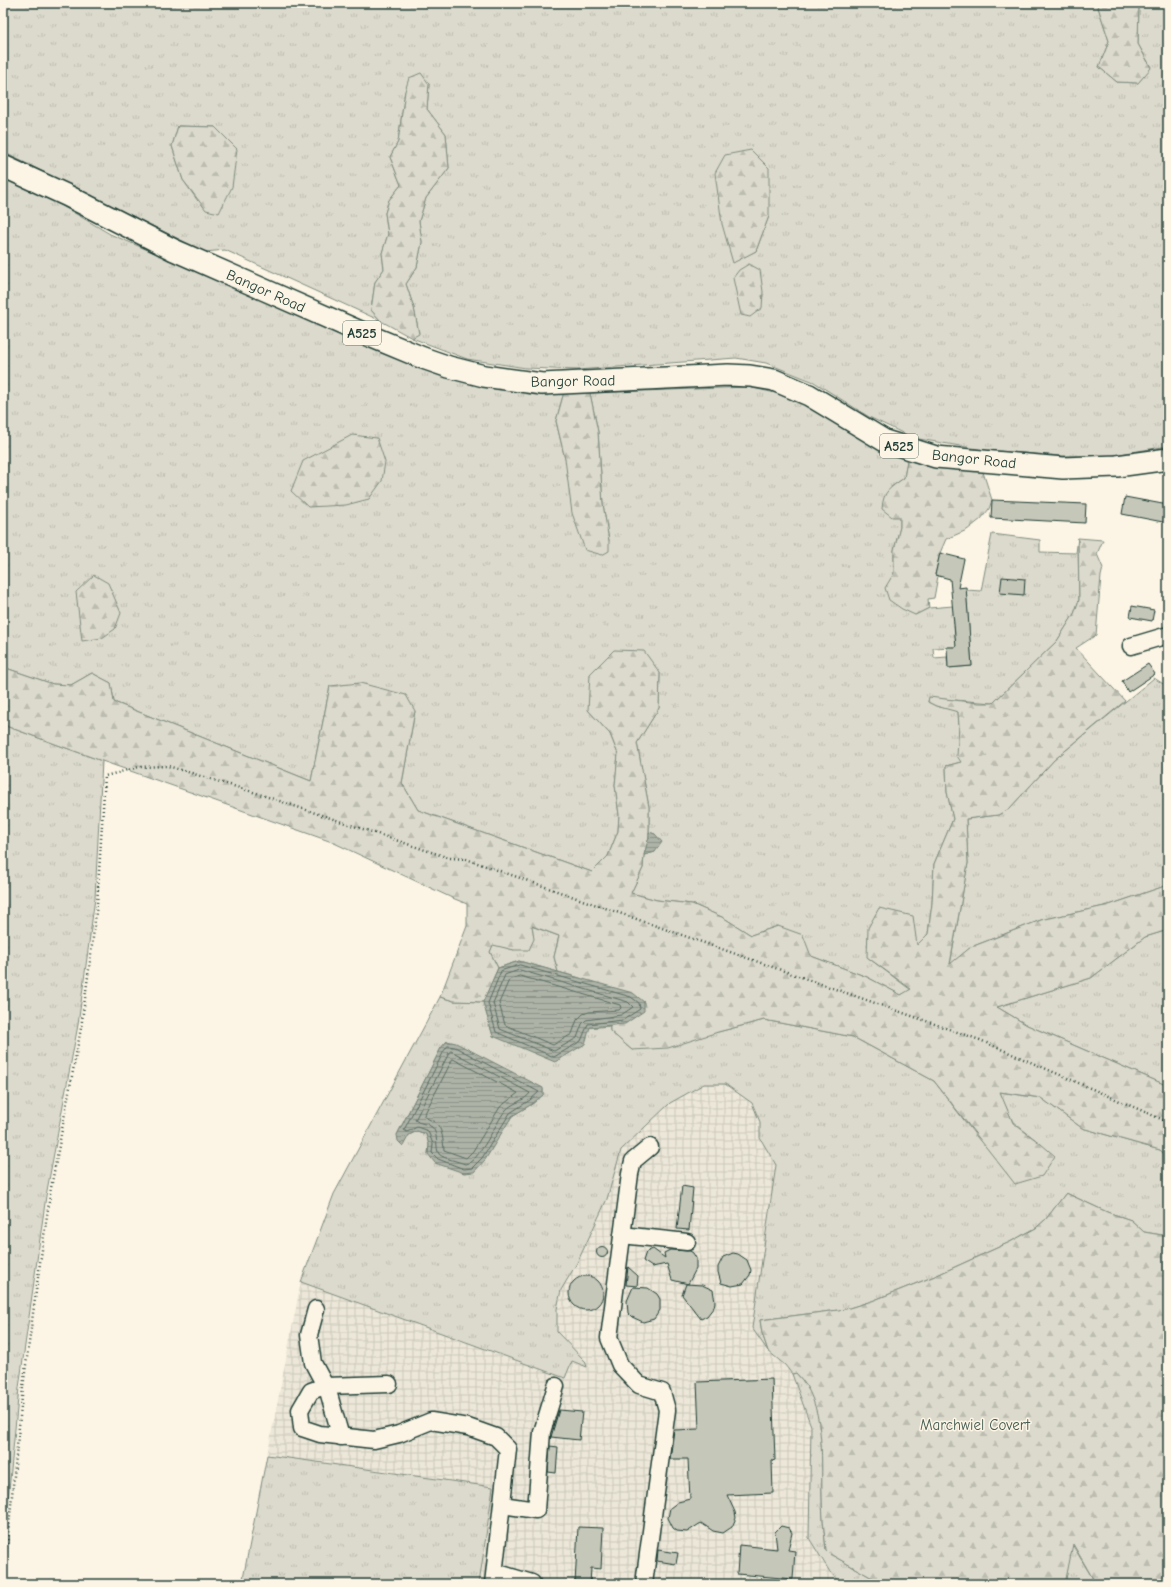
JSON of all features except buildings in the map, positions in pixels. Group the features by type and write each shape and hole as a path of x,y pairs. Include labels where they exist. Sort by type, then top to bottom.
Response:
{"main road":[{"name":"Bangor Road","path":"3,166 66,195 174,250 269,293 424,358 484,376 542,384 728,375 750,376 774,380 809,395 885,441 936,457 1063,468 1117,466 1168,459"}],"lane":[{"path":"1131,646 1168,635"},
{"path":"644,1584 667,1410 662,1392 639,1385 620,1365 609,1338 630,1174 633,1161 650,1147"},
{"path":"622,1235 687,1242"},
{"path":"316,1309 309,1335 313,1363 325,1386 342,1437"},
{"path":"389,1384 325,1386 311,1391 300,1410 302,1428 320,1434 374,1440 399,1434 431,1422 468,1427 496,1437 508,1449 494,1578 532,1583"},
{"path":"502,1505 536,1510 542,1432 556,1386"}],"path":[{"path":"3,1584 23,1387 35,1298 51,1188 81,1028 94,933 105,776 139,767 168,766 256,793 449,858 466,859 980,1040 1168,1122"}],"shaded area":[{"path":"498,889 787,1081 768,1351 785,1365 792,1374 811,1426 809,1538 830,1572 841,1584 242,1584 301,1282 334,1194"}],"green space":[{"path":"3,3 1102,3 1098,7 1109,41 1099,67 1117,82 1138,83 1151,67 1138,44 1139,3 1168,3 1168,446 1108,456 1061,456 984,450 913,438 869,417 814,382 766,363 736,358 577,370 526,368 467,359 412,338 419,333 414,308 406,284 417,267 422,242 419,221 426,198 449,168 446,134 427,109 429,84 405,91 398,142 390,157 401,185 389,200 385,213 388,234 382,253 384,269 375,282 371,310 381,321 225,250 205,252 3,152","holes":["178,126 215,127 198,201 183,180 172,146","769,216 756,251 733,262"]},
{"path":"1102,3 1139,3 1138,44 1151,68 1138,83 1117,82 1099,67 1109,41 1098,7"},
{"path":"421,73 429,84 427,109 446,134 449,168 426,198 419,221 422,242 417,267 406,284 414,308 419,334 412,338 381,321 371,310 375,282 384,269 382,253 388,234 385,213 389,200 401,185 390,157 398,142 405,91 409,78"},
{"path":"178,126 215,127 237,149 232,187 219,213 206,210 183,180 172,146"},
{"path":"751,150 769,168 769,216 756,251 733,263 722,224 715,173 725,155"},
{"path":"3,176 44,195 110,234 271,302 379,352 481,385 564,392 556,421 565,459 609,541 603,504 598,432 590,393 748,387 794,397 907,460 904,478 891,487 900,517 900,527 894,550 894,573 915,615 929,608 953,606 956,647 933,648 934,658 947,657 948,668 972,666 966,590 981,591 992,534 1040,540 1040,552 1076,553 1078,538 1079,600 1074,614 1057,641 993,703 929,698 928,702 936,706 958,711 961,762 946,766 947,792 953,819 934,864 932,903 928,934 917,945 867,957 911,990 901,995 867,977 811,956 778,926 751,935 724,918 692,904 657,900 631,893 643,868 644,855 655,852 655,834 649,832 649,807 637,743 659,708 660,673 588,710 610,734 618,754 615,785 619,815 618,831 608,856 592,872 418,810 402,783 415,711 330,686 311,781 114,702 111,683 92,673 71,685 53,684 3,667"},
{"path":"749,264 760,270 763,292 762,308 750,317 741,315 733,278 739,270"},
{"path":"564,392 590,393 598,432 603,504 609,541 609,551 602,555 585,550 572,513 565,459 556,421"},
{"path":"352,435 377,438 385,462 382,481 369,499 346,505 308,507 291,491 303,461"},
{"path":"883,447 982,469 992,500 989,509 981,519 967,530 946,539 940,553 935,575 938,576 934,598 928,599 929,608 915,615 902,609 889,600 885,588 894,573 894,550 900,527 900,517 892,517 882,509 883,503 888,490 904,478 907,461"},
{"path":"1078,538 1103,540 1097,554 1103,568 1096,635 1076,648 1125,701 1054,760 1009,809 998,815 966,819 968,863 950,964 971,947 1041,920 1109,905 1168,885 1168,930 1145,937 1091,978 997,1007 1027,1025 1168,1086 1168,1157 1160,1150 1082,1128 1041,1098 1000,1092 1013,1123 1055,1156 1042,1176 1015,1184 934,1081 853,1037 764,1020 718,1032 668,1048 632,1050 610,1031 609,1002 580,978 558,972 554,957 559,936 532,926 534,939 529,950 514,950 493,945 490,952 498,968 483,1002 454,1001 440,997 467,926 467,904 332,842 3,725 3,667 53,684 71,685 92,673 111,683 114,702 311,781 330,686 360,683 406,695 415,711 402,783 418,810 592,872 608,856 618,831 619,815 615,785 618,754 610,734 588,710 590,674 614,650 644,651 660,673 659,708 637,743 649,807 649,837 644,855 643,868 631,893 657,900 692,904 724,918 751,935 778,926 803,935 811,956 867,977 901,995 911,989 867,957 868,928 879,908 913,916 917,945 928,934 932,903 934,864 953,819 947,792 946,766 961,762 957,756 959,726 958,712 936,706 928,702 929,697 979,703 993,703 1057,641 1074,614 1079,600"},
{"path":"94,575 108,583 121,613 115,629 102,638 82,641 76,592"},
{"path":"1154,678 1168,687 1168,885 1109,905 1041,920 971,947 950,965 968,863 966,819 998,815 1009,809 1054,760"},
{"path":"3,725 102,761 95,898 78,1025 46,1196 19,1388 3,1539"},
{"path":"531,926 559,936 554,957 558,972 519,961 498,968 490,952 493,944 514,950"},
{"path":"1168,930 1168,1086 1027,1025 997,1007 1091,978 1145,937"},
{"path":"440,997 454,1001 483,1002 493,1036 610,1026 610,1031 632,1050 718,1032 764,1020 853,1037 934,1081 980,1141 1041,1144 1013,1122 999,1092 1041,1098 1082,1128 1160,1150 1168,1157 1168,1236 1144,1232 1131,1220 1107,1212 1066,1193 1046,1219 1036,1228 1010,1242 935,1276 872,1301 846,1309 760,1320 762,1333 768,1351 752,1328 776,1165 760,1138 760,1122 752,1103 725,1084 704,1084 670,1103 621,1150 607,1199 577,1263 561,1290 557,1309 557,1332 585,1361 587,1367 572,1361 565,1378 301,1282 334,1194","holes":["447,1041 543,1089 543,1095 532,1104 512,1116 499,1136 428,1154 429,1145 426,1134 417,1131 409,1135 397,1135 441,1048"]},
{"name":"Marchwiel Covert","path":"1066,1193 1107,1212 1131,1220 1144,1232 1168,1236 1168,1576 1156,1584 1096,1584 1073,1544 1065,1584 883,1584 830,1554 826,1550 822,1508 820,1430 813,1399 806,1385 796,1373 792,1374 785,1365 768,1351 762,1333 760,1320 846,1309 872,1301 935,1276 1010,1242 1036,1228 1046,1219"},
{"path":"796,1373 806,1385 818,1414 822,1446 822,1508 826,1550 830,1554 883,1584 841,1584 830,1572 809,1538 811,1426 792,1374"},
{"path":"267,1455 493,1487 479,1584 242,1584"},
{"path":"1072,1544 1096,1584 1065,1584"}],"water":[{"path":"649,832 655,834 662,842 655,852 644,855 649,837"},
{"path":"519,961 633,993 644,1002 644,1011 625,1024 590,1027 585,1044 555,1062 493,1036 483,1002 498,968"},
{"path":"447,1041 456,1043 543,1088 543,1095 532,1104 512,1116 485,1160 474,1172 464,1173 435,1163 428,1154 429,1145 426,1134 417,1131 409,1135 403,1146 398,1141 397,1135 441,1048"}]}
